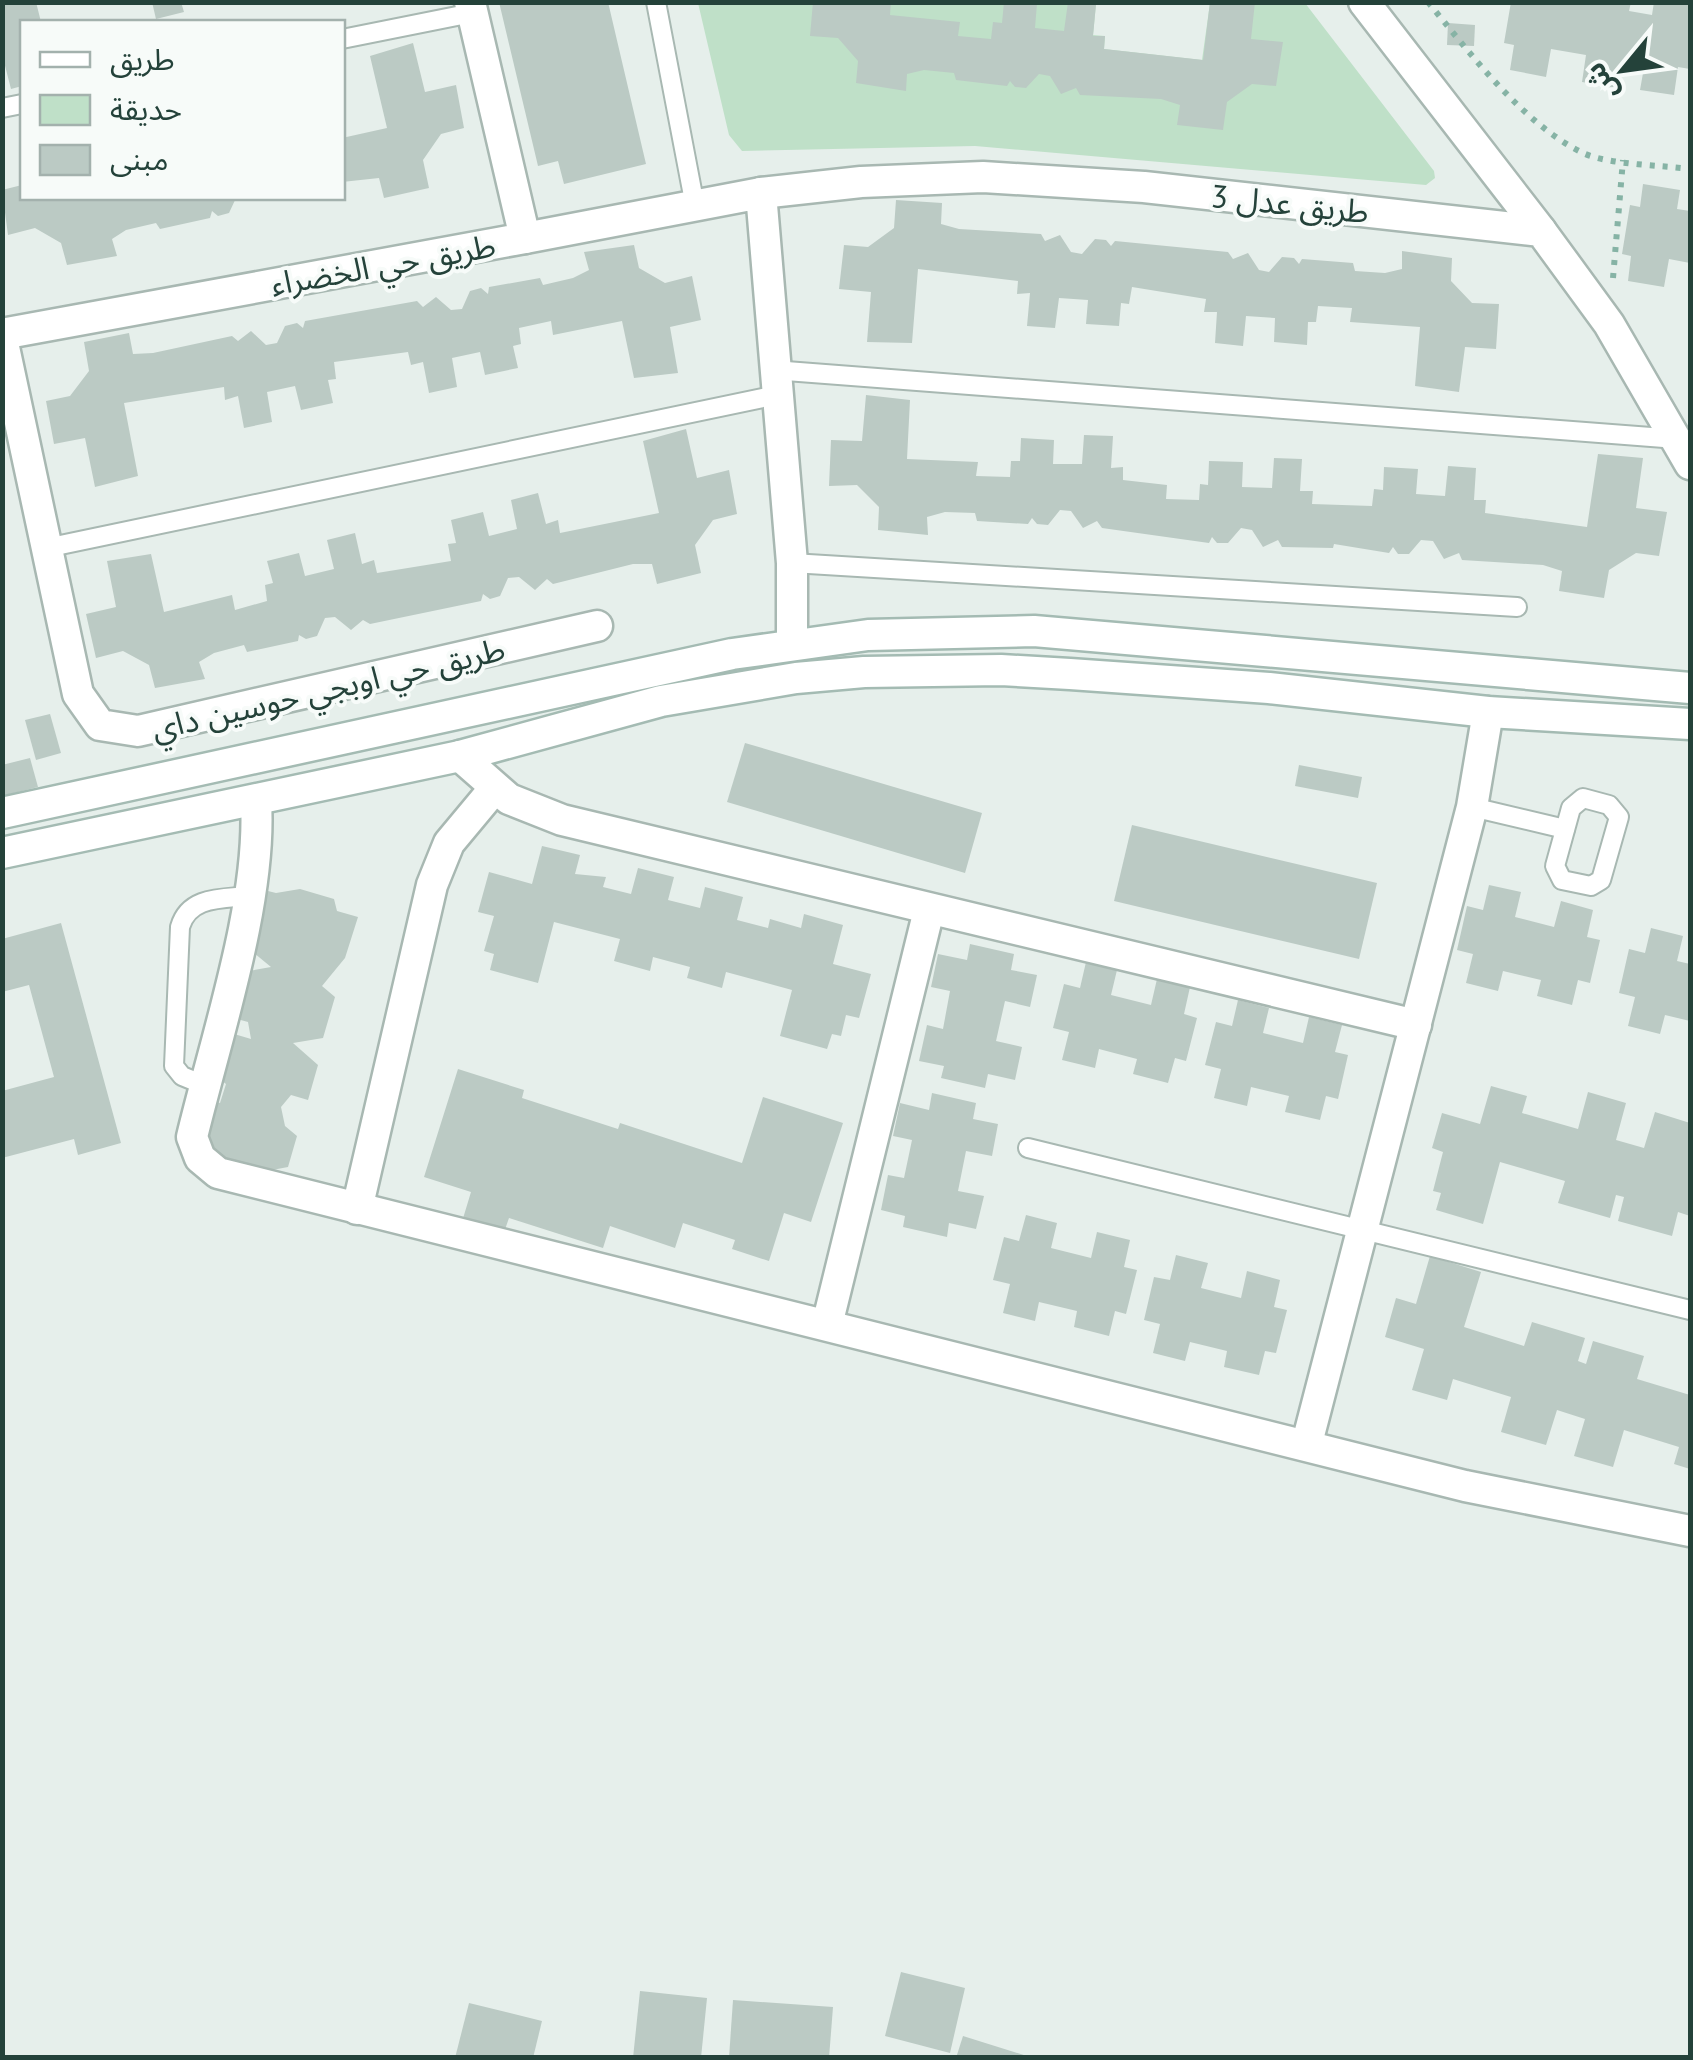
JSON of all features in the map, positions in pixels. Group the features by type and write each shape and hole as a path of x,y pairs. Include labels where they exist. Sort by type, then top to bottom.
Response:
{"street":[{"path":"1364,2 1609,324 1684,452"},
{"name":"طريق حي الخضراء","path":"2,336 525,238 471,8"},
{"name":"طريق عدل 3","path":"525,238 761,193 860,182 984,177 1144,187 1541,231"},
{"path":"761,193 792,563 792,644"},
{"name":"طريق حي اوبجي حوسين داي","path":"2,336 83,706 100,726 125,733 598,626"},
{"path":"2,812 792,644 884,634 1034,631 1690,688"},
{"path":"2,853 460,756 662,701 796,678 932,669 1269,688 1488,712 1690,724"},
{"path":"1306,1443 1472,807 1488,712"},
{"path":"460,756 494,789 526,808 562,820 1416,1026"},
{"path":"357,1208 432,886 450,842 494,789"},
{"path":"256,802 256,849 249,896 192,1136 194,1148 208,1167 357,1208 1306,1443 1465,1486 1690,1531"},
{"path":"827,1325 929,910"}],"lane":[{"path":"656,2 695,206"},
{"path":"345,38 471,8"},
{"path":"46,548 775,383 1684,452"},
{"path":"792,563 1517,607"},
{"path":"1578,799 1616,810 1619,824 1597,884 1569,882 1557,874 1565,829 1578,799"},
{"path":"1472,807 1565,829"},
{"path":"204,1085 182,1076 174,1066 180,927 189,909 198,904 249,896"},
{"path":"1028,1148 1690,1310"}],"path":[{"path":"1428,2 1479,64 1546,128 1586,154 1690,169"},
{"path":"1609,324 1622,160"}],"green space":[{"path":"698,3 1096,4 1093,35 1105,36 1104,49 1202,60 1210,3 1305,3 1434,171 1435,178 1426,185 975,146 742,151 729,135"}],"building":[{"path":"2,2 36,2 40,20 20,20 20,87 11,89 2,54"},
{"path":"152,2 181,2 184,12 156,19"},
{"path":"499,2 608,2 646,164 564,184 558,161 538,166"},
{"path":"813,2 891,2 890,15 960,22 958,36 991,39 993,22 1002,23 1004,2 1037,4 1035,28 1064,31 1068,2 1096,4 1093,36 1105,36 1104,49 1203,60 1210,2 1255,2 1251,39 1283,42 1276,86 1252,84 1227,102 1223,130 1177,125 1180,105 1161,99 1080,95 1076,88 1061,94 1050,76 1039,74 1026,88 1015,87 1010,81 1007,86 956,80 954,73 924,70 907,74 906,91 856,83 858,61 838,38 810,36"},
{"path":"1511,2 1631,2 1629,11 1652,15 1654,2 1689,2 1690,69 1678,67 1674,95 1640,90 1645,62 1623,59 1618,88 1582,82 1586,55 1551,49 1546,77 1510,70 1514,45 1504,43"},
{"path":"1448,23 1475,25 1474,46 1447,45"},
{"path":"413,43 425,92 456,85 464,128 441,134 423,160 429,188 384,198 379,178 345,182 345,137 387,128 370,56"},
{"path":"1643,184 1680,190 1677,209 1690,211 1690,263 1669,259 1664,287 1628,281 1631,256 1622,254 1630,205 1640,207"},
{"path":"20,186 20,200 235,200 229,213 218,216 212,211 210,218 160,229 156,223 126,230 112,239 117,256 67,265 61,243 35,228 8,235 2,190"},
{"path":"896,200 942,203 941,224 959,229 1041,234 1045,241 1060,235 1071,252 1082,254 1095,239 1106,240 1111,246 1115,241 1228,252 1233,259 1248,253 1259,270 1269,272 1282,257 1294,258 1299,264 1302,259 1353,263 1355,271 1385,273 1402,269 1402,251 1452,258 1451,281 1472,303 1499,304 1496,349 1465,347 1459,392 1415,386 1420,327 1350,322 1352,308 1318,306 1316,322 1308,322 1307,345 1274,342 1275,318 1246,316 1243,346 1215,343 1217,312 1204,312 1206,299 1132,287 1129,304 1121,303 1119,326 1086,324 1088,300 1059,298 1055,328 1027,326 1030,293 1017,294 1018,281 918,269 912,343 867,342 871,292 839,289 844,245 868,247 894,228"},
{"path":"634,245 639,268 665,283 692,276 701,320 670,327 678,373 634,378 622,321 553,335 551,321 519,328 521,344 513,346 518,368 485,375 480,352 452,358 457,387 429,393 423,362 411,365 408,352 334,362 336,379 328,380 333,403 301,410 295,386 267,392 272,422 244,428 238,396 225,400 224,387 124,403 138,476 95,487 85,438 54,444 46,401 70,396 89,371 84,342 129,333 133,354 153,353 232,336 238,341 251,331 266,345 277,343 285,326 297,323 303,328 305,321 417,301 423,307 436,297 451,310 462,309 470,291 481,288 488,294 489,287 540,278 543,285 573,278 589,270 584,252"},
{"path":"866,395 910,400 907,459 978,462 976,476 1010,477 1011,461 1020,461 1021,438 1054,440 1053,464 1082,464 1084,435 1113,436 1111,468 1123,467 1123,480 1167,485 1166,499 1199,500 1200,484 1208,485 1209,461 1243,462 1242,487 1272,488 1274,458 1302,459 1300,491 1313,491 1312,504 1372,506 1374,489 1383,490 1384,467 1418,469 1416,494 1445,496 1448,466 1476,468 1474,500 1486,500 1485,513 1587,527 1598,454 1643,458 1636,508 1667,512 1659,556 1636,553 1609,570 1604,598 1559,591 1562,571 1543,565 1462,560 1459,553 1444,559 1433,541 1421,540 1409,554 1398,554 1393,547 1389,553 1334,544 1333,548 1282,547 1278,540 1263,547 1252,530 1241,528 1228,543 1217,543 1212,537 1209,543 1102,528 1097,521 1083,528 1071,511 1060,510 1048,525 1037,524 1032,518 1028,524 977,521 975,513 945,512 927,517 928,535 878,530 879,507 857,485 829,486 831,440 862,441"},
{"path":"686,429 697,478 729,470 737,514 713,520 695,545 701,573 657,584 652,564 633,564 553,584 547,579 535,590 519,577 508,578 500,596 490,599 483,594 481,601 370,624 363,620 351,630 335,617 325,618 317,636 306,639 299,635 298,641 247,652 244,645 214,653 199,662 205,679 155,688 149,665 123,651 96,658 86,614 116,607 107,561 151,554 164,612 232,595 235,610 267,601 265,585 273,583 267,561 299,553 305,576 334,569 327,540 355,533 362,564 374,560 377,573 451,561 448,544 456,543 451,520 483,512 489,536 517,529 511,500 538,493 546,524 558,520 560,533 659,513 643,441"},
{"path":"50,714 61,753 36,760 25,720"},
{"path":"745,743 982,813 965,873 727,802"},
{"path":"30,758 38,787 2,796 2,765"},
{"path":"1299,765 1362,777 1358,798 1295,786"},
{"path":"1132,825 1377,883 1359,959 1114,901"},
{"path":"542,846 580,855 575,874 606,877 603,887 631,894 638,868 674,877 668,900 700,908 705,887 743,897 737,920 768,928 770,919 801,928 804,914 843,925 833,964 871,974 859,1018 846,1015 841,1036 832,1034 827,1049 780,1036 792,990 726,972 722,988 687,978 690,967 653,957 650,971 614,961 620,939 554,922 538,983 490,970 494,954 484,951 494,916 478,912 489,872 532,884"},
{"path":"1489,885 1521,892 1515,917 1554,927 1561,901 1593,910 1587,937 1600,940 1590,983 1578,980 1572,1005 1537,996 1541,980 1503,971 1498,991 1466,983 1473,954 1457,950 1467,906 1483,910"},
{"path":"260,889 276,893 300,889 334,899 337,911 358,917 345,958 322,986 335,997 323,1038 293,1043 318,1065 308,1100 291,1095 281,1107 285,1126 297,1136 288,1167 256,1173 222,1163 194,1139 206,1099 220,1103 226,1084 211,1072 224,1031 251,1039 248,1022 226,1016 238,973 271,967 243,944"},
{"path":"61,923 121,1143 78,1155 74,1139 2,1158 2,1091 54,1077 29,985 2,992 2,939"},
{"path":"1651,928 1683,936 1677,961 1690,964 1690,1021 1665,1015 1660,1034 1628,1026 1635,997 1619,993 1629,949 1645,953"},
{"path":"970,944 1014,954 1011,970 1037,975 1030,1007 1005,1001 996,1041 1022,1047 1015,1080 988,1074 985,1088 941,1078 944,1066 919,1061 927,1025 943,1029 950,991 931,987 938,954 967,960"},
{"path":"1086,962 1117,970 1111,995 1151,1005 1157,979 1190,987 1184,1014 1197,1018 1186,1061 1175,1058 1168,1083 1133,1074 1137,1059 1099,1049 1095,1068 1062,1060 1069,1032 1053,1028 1064,984 1080,988"},
{"path":"1238,1000 1269,1008 1263,1033 1303,1043 1309,1017 1342,1025 1335,1052 1348,1055 1338,1099 1326,1096 1320,1120 1285,1112 1289,1096 1251,1087 1247,1106 1214,1098 1221,1069 1205,1065 1216,1022 1232,1026"},
{"path":"458,1069 524,1090 522,1098 618,1129 620,1123 742,1163 763,1097 843,1123 811,1222 784,1213 769,1261 732,1249 735,1240 683,1223 675,1248 610,1226 603,1248 509,1218 502,1238 461,1225 471,1192 424,1177"},
{"path":"1491,1086 1527,1096 1522,1113 1578,1129 1588,1092 1626,1103 1616,1140 1644,1148 1655,1112 1690,1123 1690,1216 1678,1212 1672,1236 1618,1221 1624,1197 1616,1195 1610,1218 1558,1203 1565,1181 1500,1162 1483,1224 1436,1210 1441,1193 1433,1191 1443,1152 1432,1148 1442,1113 1480,1124"},
{"path":"932,1093 976,1103 973,1119 998,1124 992,1156 966,1151 958,1191 984,1196 976,1229 949,1223 947,1237 903,1227 905,1216 881,1210 888,1175 904,1178 912,1140 893,1136 900,1103 929,1110"},
{"path":"1026,1215 1057,1223 1051,1248 1091,1258 1097,1232 1130,1240 1124,1267 1137,1270 1126,1314 1115,1311 1109,1336 1074,1327 1077,1311 1039,1302 1035,1321 1003,1313 1010,1284 993,1280 1004,1237 1019,1241"},
{"path":"1176,1255 1208,1263 1201,1288 1241,1298 1247,1271 1280,1280 1274,1307 1287,1310 1276,1353 1265,1351 1259,1375 1224,1367 1227,1351 1190,1342 1185,1361 1153,1353 1160,1324 1144,1320 1154,1277 1170,1280"},
{"path":"1430,1256 1481,1272 1464,1327 1524,1346 1532,1322 1585,1338 1578,1361 1586,1364 1593,1341 1644,1356 1637,1379 1690,1395 1690,1469 1674,1464 1679,1447 1624,1430 1613,1467 1574,1456 1585,1419 1557,1410 1546,1445 1501,1432 1511,1397 1453,1379 1447,1400 1412,1390 1424,1349 1385,1337 1396,1298 1416,1304"},
{"path":"901,1972 965,1988 950,2053 885,2036"},
{"path":"640,1991 707,1998 701,2058 633,2058"},
{"path":"733,2000 833,2007 829,2058 729,2058"},
{"path":"469,2003 542,2021 533,2058 455,2058"},
{"path":"963,2036 1030,2057 956,2058"}]}
